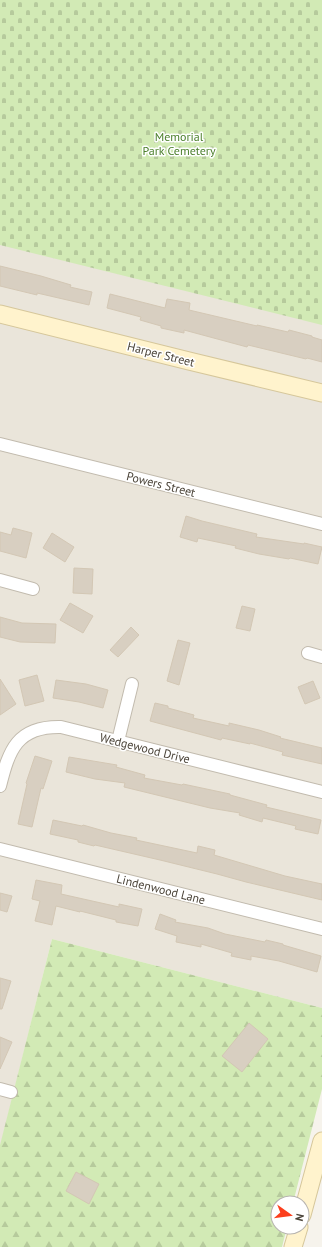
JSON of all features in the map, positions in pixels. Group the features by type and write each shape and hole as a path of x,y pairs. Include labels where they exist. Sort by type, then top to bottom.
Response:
{"street":[{"name":"Harper Street","path":"0,314 189,362 322,393"},
{"name":"Powers Street","path":"0,444 322,524"},
{"path":"0,580 33,588"},
{"path":"308,653 322,657"},
{"path":"118,741 132,684"},
{"name":"Wedgewood Drive","path":"0,786 6,762 10,752 17,742 35,730 48,727 61,727 322,792"},
{"name":"Lindenwood Lane","path":"0,848 322,929"},
{"path":"307,1195 322,1141"},
{"path":"293,1247 297,1235"}],"shaded area":[{"path":"0,0 322,0 322,1008 52,939 0,1147"}],"green space":[{"name":"Memorial Park Cemetery","path":"0,0 322,0 322,325 0,245"},
{"path":"52,939 322,1008 322,1089 295,1195 270,1195 270,1235 285,1235 282,1247 0,1247 0,1145"}],"building":[{"path":"0,266 41,276 71,285 70,287 92,292 89,305 0,286"},
{"path":"110,294 165,308 167,299 190,303 189,310 257,326 288,332 289,330 312,336 322,340 322,362 248,345 247,347 184,330 184,333 161,328 161,326 140,320 141,317 107,308"},
{"path":"186,516 257,534 256,537 304,543 322,547 318,564 290,558 259,554 235,548 236,546 198,538 197,542 180,537"},
{"path":"13,528 32,533 26,558 0,551 0,532 11,535"},
{"path":"52,533 74,547 65,562 43,548"},
{"path":"74,568 93,569 92,594 73,593"},
{"path":"70,603 93,616 83,633 60,620"},
{"path":"242,606 255,609 250,631 236,628"},
{"path":"0,617 22,623 56,624 55,643 20,642 0,637"},
{"path":"131,627 139,635 118,657 110,650"},
{"path":"178,640 190,643 179,685 167,681"},
{"path":"37,675 44,701 25,706 19,680"},
{"path":"0,679 16,704 0,715"},
{"path":"56,680 86,684 108,690 103,708 53,698"},
{"path":"313,681 320,698 305,704 298,687"},
{"path":"155,703 194,715 193,718 229,726 229,723 259,730 281,737 280,738 322,748 322,764 282,755 283,752 250,743 222,738 221,740 150,721"},
{"path":"35,756 52,761 43,789 41,788 32,827 18,824 26,783"},
{"path":"69,757 117,765 116,767 145,775 144,778 183,784 230,794 267,805 266,807 321,820 318,834 295,829 296,826 263,818 262,822 239,815 240,813 210,808 124,787 125,783 95,779 66,772"},
{"path":"53,820 83,825 111,833 137,838 136,840 197,853 198,846 215,850 214,855 285,876 322,884 322,900 160,860 94,846 78,842 78,840 50,834"},
{"path":"36,880 62,885 61,894 119,907 119,904 142,909 138,926 116,922 116,920 56,906 52,925 35,921 40,901 32,899"},
{"path":"0,893 12,896 7,912 0,910"},
{"path":"160,914 176,920 175,922 208,928 225,934 265,942 266,940 321,956 317,972 279,961 251,956 251,960 231,956 232,953 201,944 201,947 176,942 177,936 155,929"},
{"path":"0,978 11,981 2,1009 0,1009"},
{"path":"249,1023 268,1039 242,1072 222,1056"},
{"path":"0,1037 12,1042 0,1069"},
{"path":"76,1172 99,1184 89,1204 66,1191"}]}
